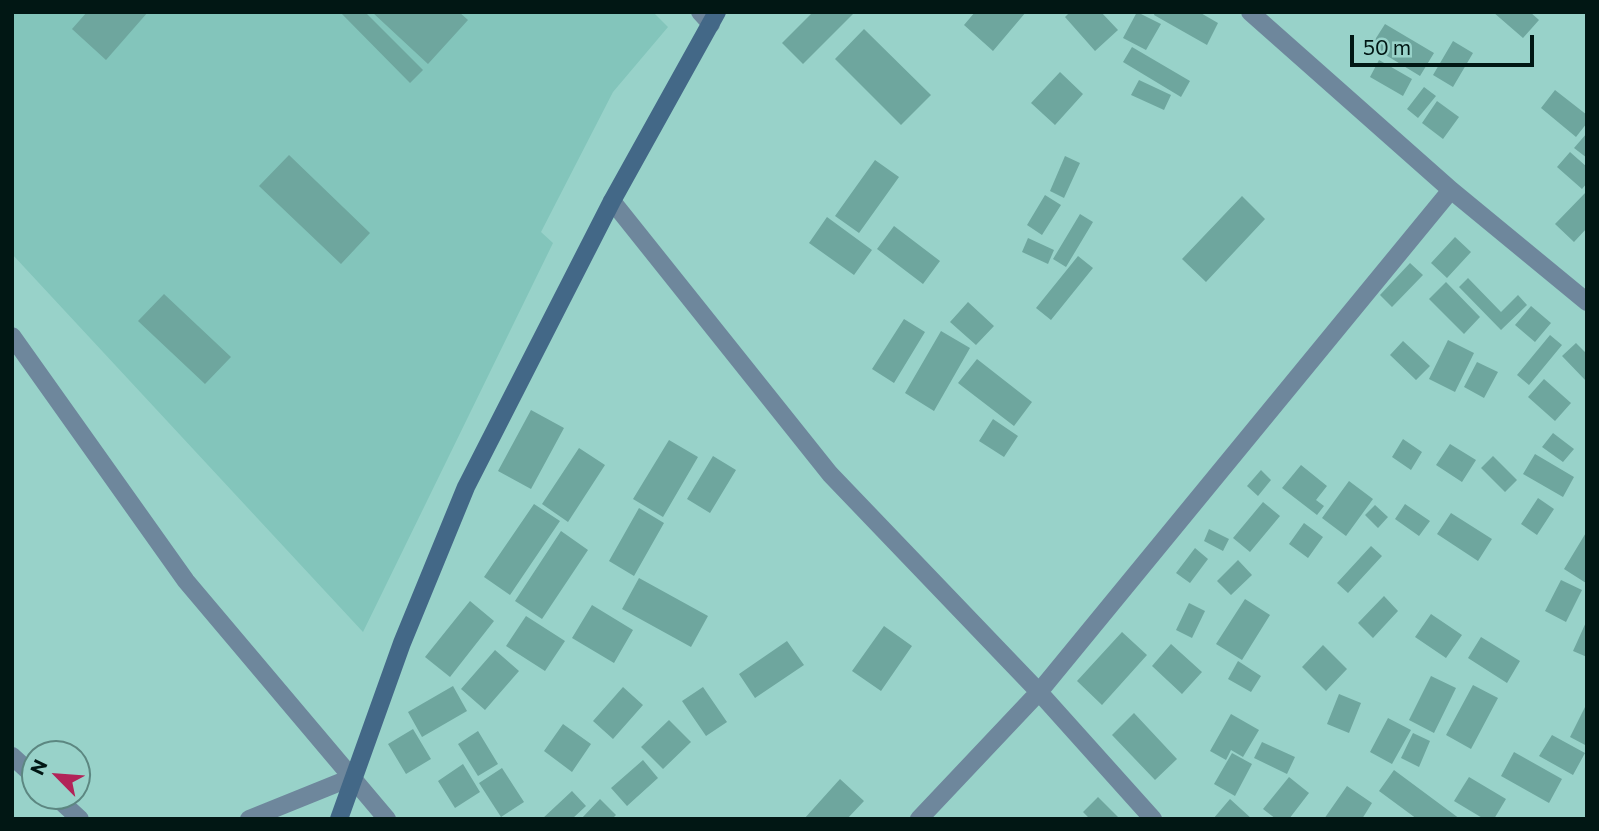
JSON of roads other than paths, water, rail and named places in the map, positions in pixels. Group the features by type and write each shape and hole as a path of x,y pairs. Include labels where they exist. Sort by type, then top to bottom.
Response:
{"main road":[{"path":"339,819 402,643 466,487 709,16"}],"street":[{"path":"1250,12 1451,190 1587,302"},
{"path":"919,819 1039,692 1451,190"},
{"path":"612,201 830,474 1039,692 1153,819"},
{"path":"12,336 186,581 387,819"},
{"path":"249,819 353,777"}]}
